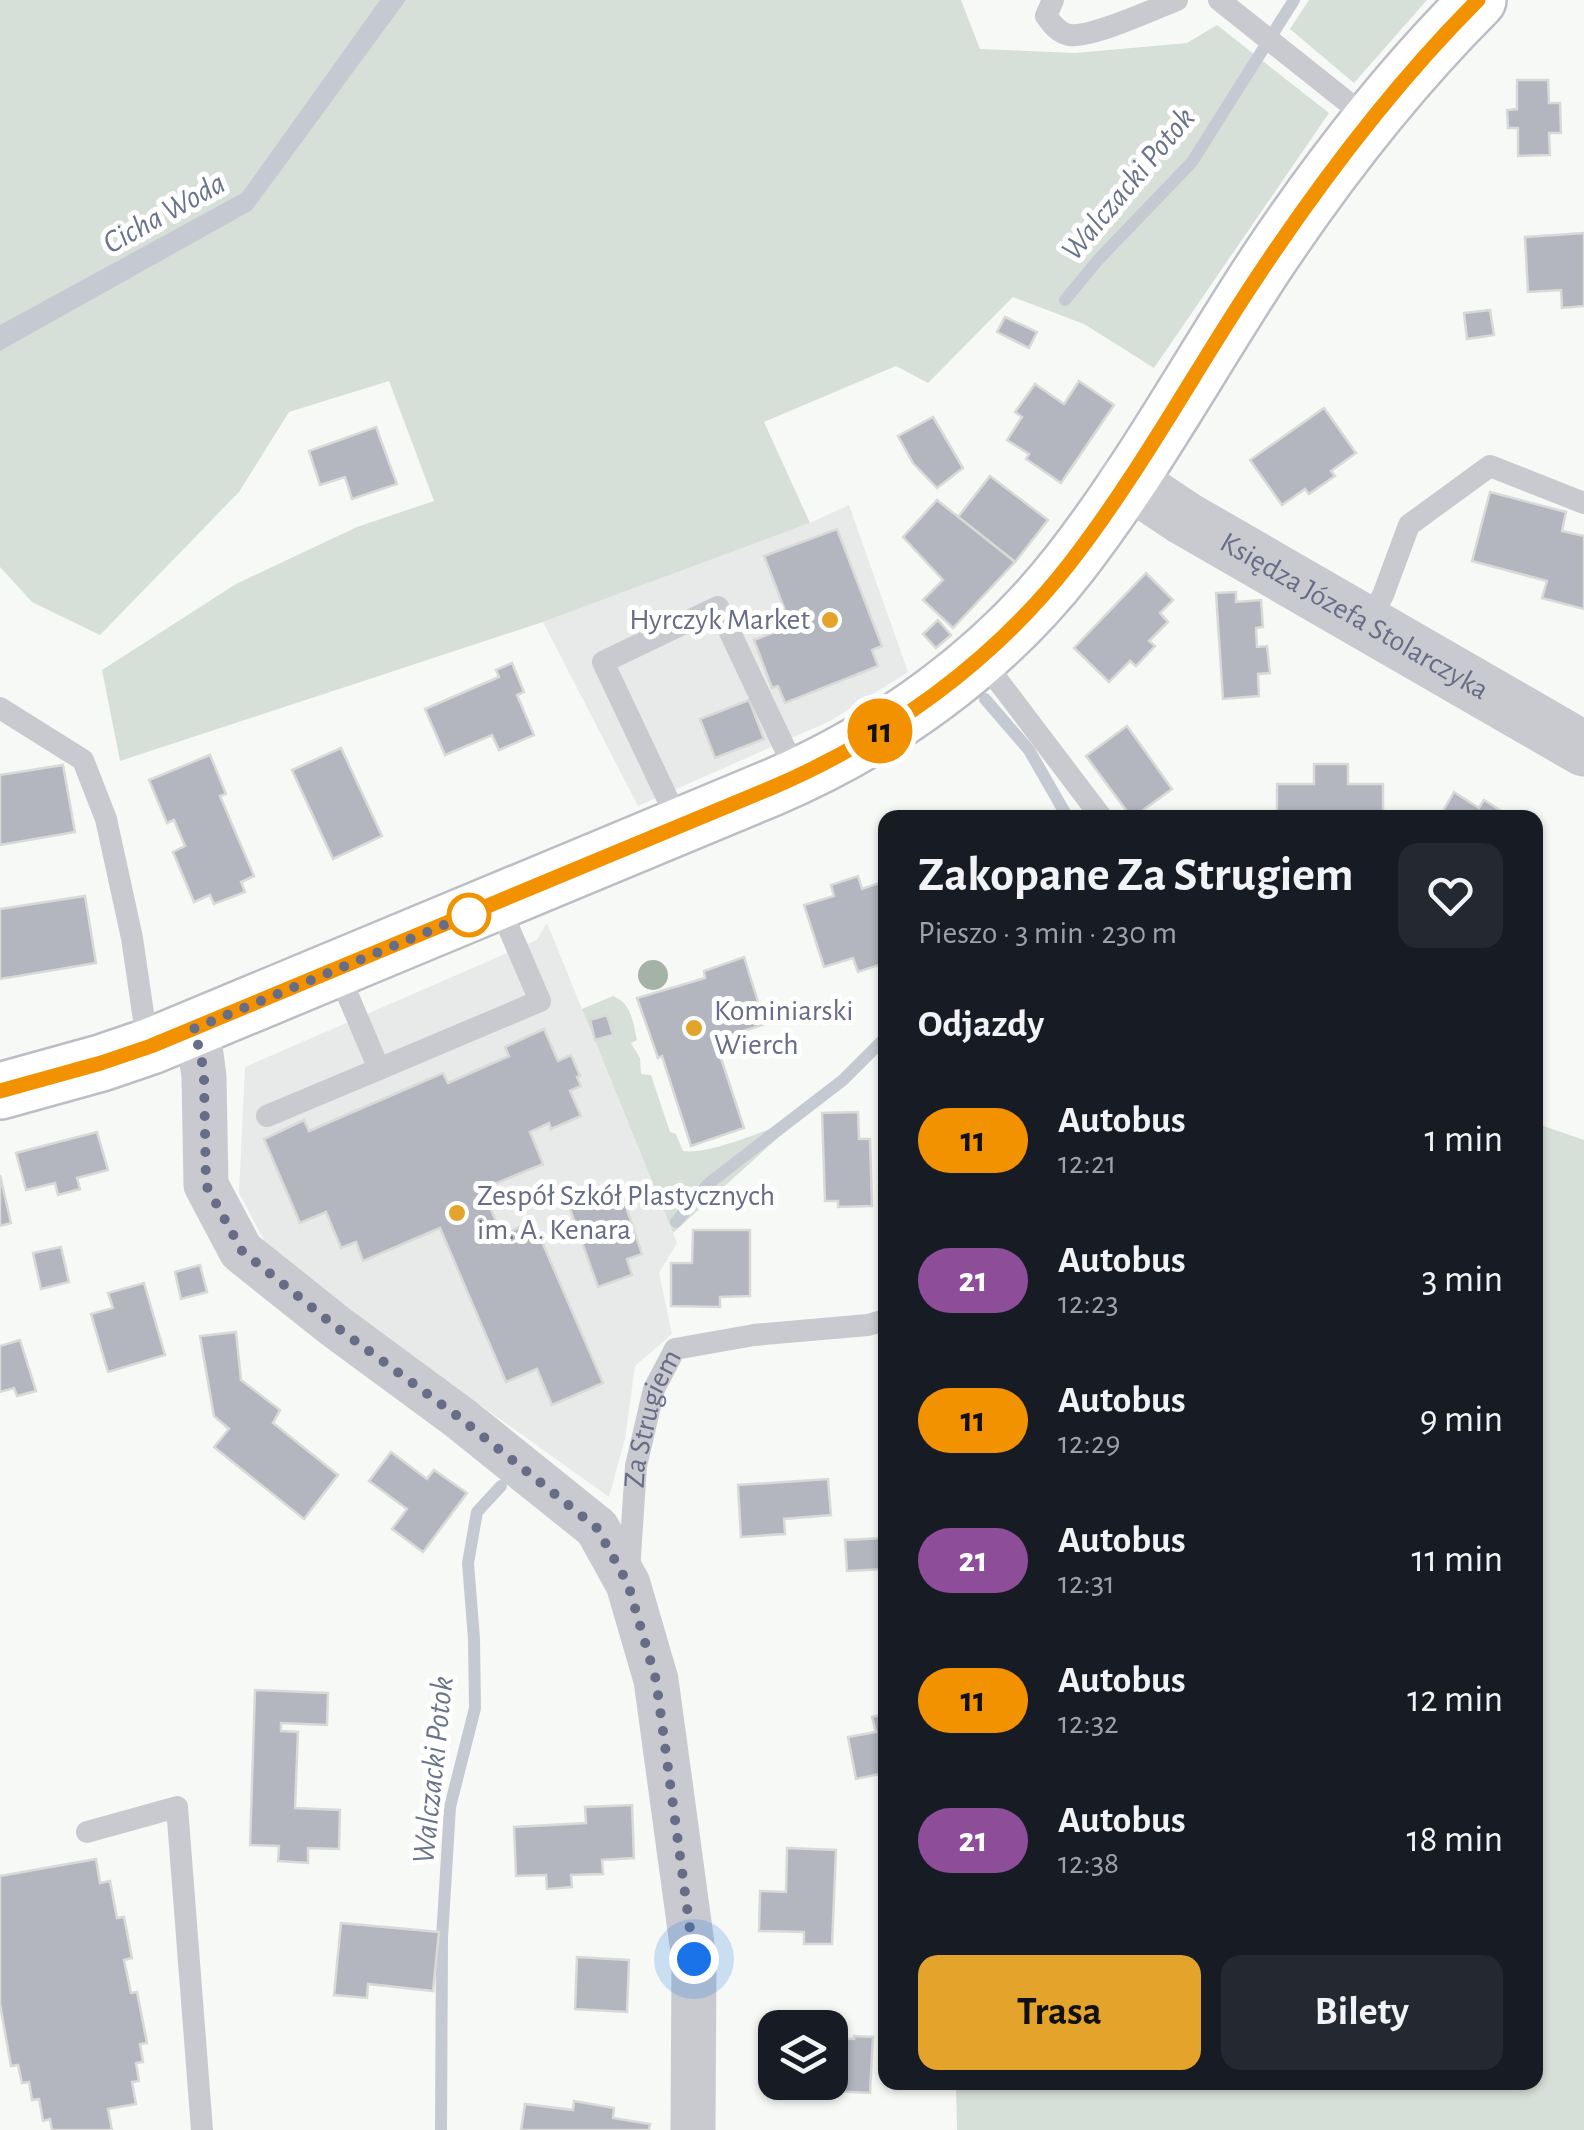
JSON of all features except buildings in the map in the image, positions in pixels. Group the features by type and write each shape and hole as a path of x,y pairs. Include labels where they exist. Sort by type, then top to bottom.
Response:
{"main road":[{"path":"0,1091 172,1038 338,970 798,776 851,750 925,702 980,657 1069,564 1319,187 1370,120 1478,0"}],"street":[{"name":"Księdza Józefa Stolarczyka","path":"1128,480 1184,518 1584,749"},
{"name":"Za Strugiem","path":"172,1038 201,1054 206,1185 242,1251 597,1528 628,1584 656,1680 694,1959 692,2130"}],"lane":[{"path":"1053,0 1046,16 1054,28 1069,36 1094,32 1177,0"},
{"path":"1218,0 1370,120"},
{"path":"1367,624 1383,595 1409,525 1490,466 1584,503"},
{"path":"680,826 603,662 718,607 798,776"},
{"path":"980,657 1096,810"},
{"path":"0,708 83,760 106,818 132,938 144,1020 172,1038"},
{"path":"267,1116 540,1001 498,902"},
{"path":"338,970 379,1068"},
{"name":"Za Strugiem","path":"628,1584 636,1466 654,1389 675,1349 754,1335 878,1322"},
{"path":"86,1832 178,1808 202,2130"}],"shaded area":[{"path":"0,0 961,0 980,49 1075,53 1187,43 1217,25 1329,113 1154,368 1084,324 1013,297 928,383 896,366 764,422 810,523 543,622 120,761 102,670 236,584 357,527 434,501 389,381 289,412 239,492 100,635 32,602 0,567"},
{"path":"380,0 406,0 252,210 0,351 0,325 242,193"},
{"path":"1309,0 1427,0 1354,83 1290,29"},
{"path":"849,505 908,672 830,721 638,806 543,622"},
{"name":"Zespół Szkół Plastycznych im. A. Kenara","path":"547,923 677,1243 659,1273 672,1334 635,1366 625,1439 609,1497 273,1257 239,1193 245,1067 537,940"},
{"path":"613,996 631,1014 637,1040 631,1043 640,1058 641,1074 651,1075 670,1132 676,1134 683,1151 725,1145 801,1117 673,1233 582,1009"},
{"path":"1543,1126 1584,1140 1584,2130 957,2130 956,2090 1543,2090"}],"waterway":[{"name":"Walczacki Potok","path":"1065,300 1192,162 1294,0"},
{"name":"Walczacki Potok","path":"985,699 1029,750 1063,810"},
{"name":"Walczacki Potok","path":"676,1222 708,1184 843,1080 878,1045"},
{"name":"Walczacki Potok","path":"441,2130 442,1938 450,1807 475,1708 468,1563 477,1512 501,1486"}],"bus line":[{"name":"11","path":"0,1091 151,1046 771,788 851,750 925,702 1000,640 1069,564 1319,187 1402,81 1478,0"}],"place":[{"name":"Hyrczyk Market","path":"830,620"},
{"name":"Kominiarski Wierch","path":"694,1028"},
{"name":"Zespół Szkół Plastycznych im. A. Kenara","path":"457,1213"}],"route":[{"path":"469,915 473,913 193,1029 204,1078 206,1185 242,1251 597,1528 628,1584 656,1680 694,1959"}],"water label":[{"name":"Cicha Woda","path":"164,213"}]}
